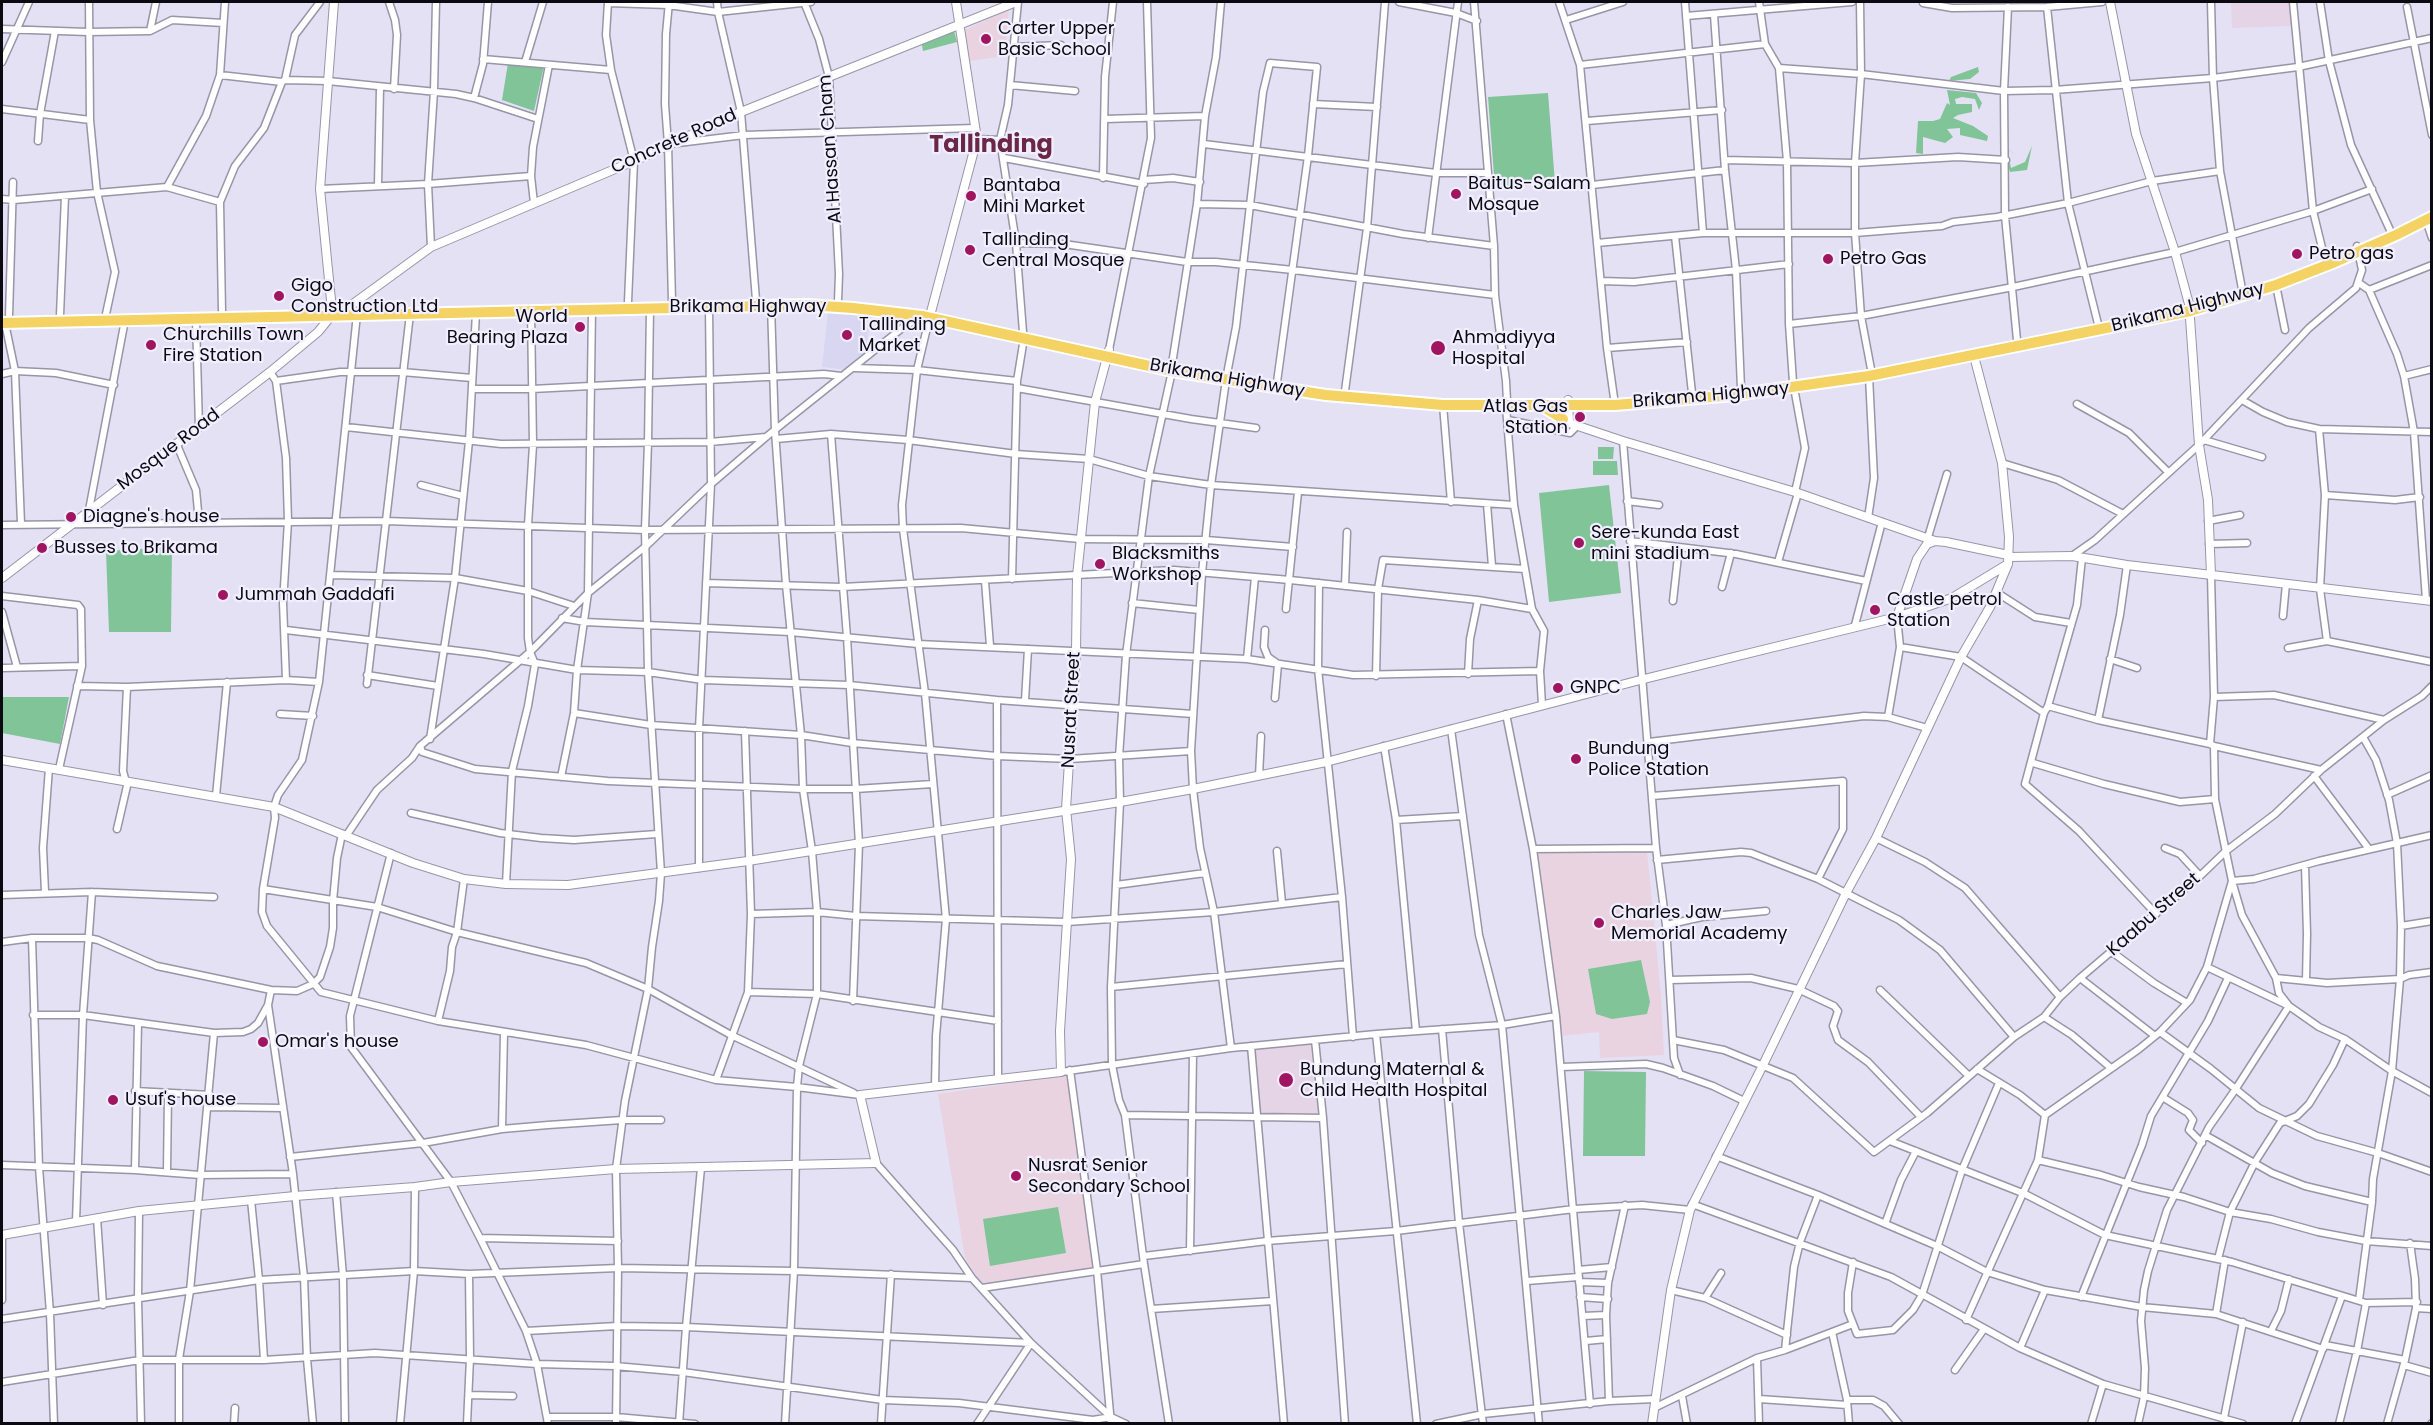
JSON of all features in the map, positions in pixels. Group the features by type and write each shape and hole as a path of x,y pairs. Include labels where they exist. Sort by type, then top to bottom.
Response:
{"highway":[{"name":"Brikama Highway","path":"1870,373 2017,340 2189,308 2358,249 2390,230 2430,216"},
{"name":"Brikama Highway","path":"4,320 106,314 196,320 279,314 628,302 838,301 927,315 1172,368 1326,395 1443,405 1687,400 1974,356 2189,308 2276,285 2430,216"},
{"name":"Brikama Highway","path":"351,312 476,313 771,305 853,308 927,315"},
{"name":"Brikama Highway","path":"4,320 125,320 222,312 279,314"},
{"name":"Brikama Highway","path":"1226,377 1345,391 1542,406 1564,403 1582,405 1741,388 1794,385"},
{"path":"1542,406 1570,422 1582,405"}],"street":[{"path":"2,62 29,2"},
{"path":"89,2 90,120 97,192 115,272 106,314"},
{"path":"150,31 156,2"},
{"path":"166,187 206,116 220,75 225,2"},
{"path":"222,312 220,202 235,166 264,128 284,81 295,35 320,2"},
{"path":"331,313 320,189 334,2"},
{"path":"389,2 397,34 394,89"},
{"path":"431,247 428,184 434,91 436,2"},
{"path":"474,98 483,59 488,2"},
{"path":"525,62 543,2"},
{"path":"628,302 634,161 611,70 606,36 608,2 669,3 718,12 806,2"},
{"path":"717,2 741,112 756,300"},
{"name":"Al Hassan Cham","path":"806,2 829,77 839,274 838,301"},
{"path":"935,1086 938,1013 946,919 939,830 902,505 917,370 927,315 977,139 956,2"},
{"path":"1012,579 1017,384 1023,335 1016,243 1000,140 1010,85 1014,2"},
{"name":"Concrete Road","path":"351,312 431,247 634,161 741,112 1014,2"},
{"path":"1103,177 1105,77 1113,2"},
{"path":"1108,354 1151,138 1147,2"},
{"path":"1169,1424 1144,1264 1125,1114 1119,1100 1112,1065 1111,987 1120,801 1119,756 1126,655 1149,476 1172,368 1197,204 1205,116 1216,57 1221,2"},
{"path":"1345,391 1367,228 1385,2"},
{"path":"1400,2 1456,13 1477,21"},
{"path":"1428,238 1458,2"},
{"path":"1474,2 1494,246 1495,295 1506,381 1514,505 1532,609 1544,631 1540,671 1542,705"},
{"path":"1559,2 1580,65 1587,121 1600,281 1615,402"},
{"path":"1566,20 1623,2"},
{"path":"1685,2 1704,233"},
{"path":"1759,2 1765,44 1779,68 1787,161 1789,324 1794,385 1805,448 1779,562"},
{"path":"1686,16 1852,2"},
{"path":"1860,2 1861,74 1855,163 1854,233 1861,316 1870,373 1874,478 1868,518"},
{"path":"1923,3 1952,8 2008,7 2019,4 2047,7 2102,2"},
{"path":"2110,2 2136,134 2175,252 2189,308 2208,500 2215,799 2232,881 2242,915 2276,978 2279,993 2289,1006"},
{"path":"2211,2 2213,78 2220,171 2242,288"},
{"path":"2292,2 2313,212 2325,260"},
{"path":"2320,2 2329,61 2351,145 2390,230"},
{"path":"669,3 665,104 672,301"},
{"path":"2008,7 2004,91 2005,216 2017,340"},
{"path":"2047,7 2054,90 2068,203 2098,324"},
{"path":"2407,7 2432,135"},
{"path":"1714,15 1725,170 1736,270 1741,388"},
{"path":"2,29 88,32 150,31 172,20 223,23"},
{"path":"38,141 40,114 55,31"},
{"path":"1779,68 1861,74 2004,91 2054,90 2213,78 2298,67 2432,38"},
{"path":"1580,65 1765,44"},
{"path":"1013,47 1061,45"},
{"path":"483,59 611,70"},
{"path":"1231,1048 1224,976 1205,873 1193,789 1191,752 1199,610 1211,485 1226,377 1236,327 1263,92 1270,63 1317,67 1308,156 1277,382"},
{"path":"534,202 531,176 538,118 549,65"},
{"path":"220,75 284,81 328,81 380,88 434,91 474,98 538,118"},
{"path":"1010,85 1075,91"},
{"path":"378,185 380,88"},
{"path":"1313,104 1377,107"},
{"path":"2,109 90,120"},
{"path":"1587,121 1722,110"},
{"path":"1105,119 1205,116"},
{"path":"668,144 744,135 975,128"},
{"path":"977,139 1000,140"},
{"path":"1204,144 1436,173 1487,173"},
{"path":"1725,160 1855,163 1958,157 2006,160"},
{"path":"1004,158 1103,177 1144,182 1173,178 1200,182"},
{"path":"1592,185 1725,170"},
{"path":"1597,243 1704,233 1854,233 1942,226 1953,222 2005,216 2068,203 2152,181 2220,171"},
{"path":"320,189 531,176"},
{"path":"13,182 14,200 4,320 15,371 21,524"},
{"path":"2,199 14,200 166,187 220,202"},
{"path":"1789,324 1861,316 2013,287 2175,252 2313,212 2372,189"},
{"path":"60,315 65,196"},
{"path":"1197,204 1250,205 1367,228 1494,246"},
{"path":"2430,216 2432,238"},
{"path":"1675,236 1692,393"},
{"path":"1016,243 1064,244 1187,262 1293,270 1495,295"},
{"path":"2072,556 2095,540 2202,442 2309,328 2350,293 2359,283 2362,270 2358,249"},
{"path":"1600,281 1634,282 1789,264"},
{"path":"2369,290 2432,265"},
{"path":"1570,422 1623,441 1796,493 1931,539 2008,558 2072,556 2320,589 2429,600 2414,432 2404,376 2397,354 2369,290 2359,283"},
{"path":"2276,285 2285,330"},
{"path":"771,305 775,435 786,585 801,735 803,789 812,851 817,912 817,994 799,1066 797,1087 794,1271 785,1424"},
{"path":"699,868 699,729 711,484 709,307"},
{"path":"616,1420 618,1241 616,1169 633,1058 648,989 659,901 660,873 648,672 645,530 650,308"},
{"path":"561,777 574,713 577,670 588,592 592,309"},
{"path":"506,884 512,771 528,706 535,664 530,652 528,591 528,525 533,445 531,311"},
{"path":"351,312 350,372 319,682 302,760 278,795 274,807 275,818 263,889 262,912 267,926 321,992 438,1021 586,1045 716,1080 860,1095 1066,1071 1231,1048 1502,1025 1556,1016"},
{"name":"Mosque Road","path":"2,578 270,372 318,332 331,313"},
{"path":"430,739 455,578 469,441 476,313"},
{"path":"367,684 410,314"},
{"path":"775,435 841,376 854,368 906,324 927,315"},
{"path":"89,510 125,320"},
{"path":"196,320 199,428"},
{"path":"1607,348 1687,342"},
{"name":"Nusrat Street","path":"1066,1071 1060,1031 1071,859 1066,809 1076,652 1077,576 1095,402 1108,354"},
{"path":"1652,1424 1671,1290 1691,1207 1846,893 1876,838 1960,657 1990,607 2008,558 2009,537 2002,463 1974,356"},
{"path":"854,368 917,370 1017,384 1095,402 1256,428"},
{"path":"2404,376 2432,369"},
{"path":"2,374 15,371 56,373 114,386"},
{"path":"270,372 276,381 286,458 288,521 283,603 286,630 286,680"},
{"path":"276,381 340,372 402,372 472,378"},
{"path":"473,389 532,389 650,381 824,374 841,376"},
{"path":"2242,400 2287,422 2319,429 2432,432"},
{"path":"1508,420 1570,433 1570,422 1564,403"},
{"path":"2077,404 2129,433 2168,472"},
{"path":"1443,405 1451,502"},
{"path":"345,427 469,441 533,445 710,442 775,435 831,434 908,440 1016,454 1089,459 1149,476 1211,485 1514,505"},
{"path":"2319,429 2325,495 2320,589 2327,641"},
{"path":"831,434 842,587 848,637 859,844 853,1001"},
{"path":"2,942 32,938 88,938 98,940 157,966 271,990 297,991 313,984 320,977 330,947 333,901 344,835 377,790 411,758 420,746 530,652 588,592 646,546 711,484 766,437"},
{"path":"1623,441 1657,860 1666,925 1674,1058 1680,1075"},
{"path":"2202,442 2262,457"},
{"path":"177,445 196,490 199,522"},
{"path":"2002,463 2058,480 2123,514"},
{"path":"1888,717 1900,647 1897,616 1921,550 1931,539 1947,474"},
{"path":"421,485 463,496"},
{"path":"1286,609 1298,492"},
{"path":"2325,495 2395,500 2420,496"},
{"path":"1628,501 1659,505"},
{"path":"1487,504 1492,566"},
{"path":"2208,521 2240,515"},
{"path":"2,525 386,520 645,530 961,528 1080,538 1206,540 1293,547"},
{"path":"1855,626 1882,522"},
{"path":"1345,586 1347,532"},
{"path":"2423,540 2432,539"},
{"path":"1630,541 1731,553 1866,581"},
{"path":"2209,544 2247,543"},
{"path":"1673,601 1679,547"},
{"path":"1722,587 1731,553"},
{"path":"2,760 274,807 441,873 464,879 506,884 568,885 859,844 1193,789 1326,762 1506,714 1897,616 1952,598 2008,558"},
{"path":"2082,558 2080,590 2048,706 2044,713 2033,763 2025,784 2079,831 2156,914"},
{"path":"1376,676 1380,563 1385,559 1526,569"},
{"path":"2098,720 2120,615 2127,565"},
{"path":"706,584 842,587 911,585 1174,570 1378,589 1478,600 1532,609"},
{"path":"331,575 455,578 528,591 574,606"},
{"path":"1247,659 1255,578"},
{"path":"985,580 990,646"},
{"path":"1319,583 1318,669 1342,897 1353,1037"},
{"path":"2283,616 2286,584"},
{"path":"1996,592 2035,617 2071,623"},
{"path":"2,596 80,606 82,666 59,769"},
{"path":"1468,674 1471,628 1478,600"},
{"path":"1132,603 1199,610"},
{"path":"2,612 17,667"},
{"path":"562,618 585,622 790,632 918,644 1247,659 1353,675 1540,671"},
{"path":"286,630 484,654 519,662 577,670 648,672 703,680 849,685 997,700 1193,714"},
{"path":"1265,630 1264,647 1268,657 1278,664"},
{"path":"2288,648 2327,641 2432,663"},
{"path":"1900,647 1960,657 2044,713"},
{"path":"1025,701 1028,649"},
{"path":"2110,659 2137,668"},
{"path":"1275,698 1278,664"},
{"path":"2,668 82,666"},
{"path":"367,675 438,686"},
{"path":"77,686 127,687 286,680 319,682"},
{"path":"216,796 227,682"},
{"name":"Kaabu Street","path":"1763,1065 1793,1078 1874,1152 1882,1148 2014,1037 2044,1017 2080,978 2200,876 2226,850 2275,814 2320,770 2384,720 2422,696 2432,686"},
{"path":"117,829 126,790 123,771 127,687"},
{"path":"2214,697 2274,695 2384,720"},
{"path":"997,700 995,821 999,979 998,1078"},
{"path":"2048,706 2098,720 2320,770"},
{"path":"574,713 651,725 801,735 852,743 997,756 1070,759 1191,752"},
{"path":"280,714 313,716"},
{"path":"1506,714 1533,849 1556,1016 1590,1404"},
{"path":"1649,742 1864,716 1888,717 1927,728"},
{"path":"1451,729 1479,935 1502,1025 1539,1424"},
{"path":"716,1080 748,992 751,914 746,731"},
{"path":"1259,776 1261,736"},
{"path":"2339,1424 2357,1351 2373,1179 2392,1071 2400,979 2401,926 2397,843 2387,795 2376,760 2363,737"},
{"path":"420,746 423,752 476,769 561,777 803,789 855,789 933,784"},
{"path":"1384,746 1396,820 1416,1031"},
{"path":"2033,763 2104,784 2180,802 2215,799"},
{"path":"45,892 44,848 49,768"},
{"path":"2387,795 2432,775"},
{"path":"2314,776 2369,849"},
{"path":"1653,796 1843,781 1843,829 1818,879"},
{"path":"411,813 455,825 508,834 574,840 657,834"},
{"path":"1396,820 1462,816"},
{"path":"2232,881 2254,879 2432,835"},
{"path":"1876,838 1925,862 1965,888 2061,997"},
{"path":"1533,849 1656,848"},
{"path":"2165,848 2180,854 2200,876"},
{"path":"1277,851 1282,903"},
{"path":"1657,860 1751,853 1818,879 1899,920 1940,950 2014,1037"},
{"path":"391,854 350,1016 351,1047 451,1182 526,1331 537,1364 547,1420 616,1420 695,1424"},
{"path":"2305,865 2306,981"},
{"path":"1116,885 1205,873"},
{"path":"438,1021 450,971 464,879"},
{"path":"1966,1320 2025,1194 2038,1160 2045,1115 2157,1034 2187,1003 2207,967 2232,881"},
{"path":"263,889 377,907 457,932 586,963 648,989 731,1035 860,1095"},
{"path":"76,1222 80,1168 83,1015 92,892"},
{"path":"2,895 92,892 214,897"},
{"path":"751,914 817,912 856,916 946,919 1115,921 1342,897"},
{"path":"1666,925 1702,917 1766,911"},
{"path":"2401,926 2432,921"},
{"path":"32,938 39,1167 50,1313 54,1424"},
{"path":"2112,952 2154,983 2187,1003"},
{"path":"1111,987 1347,964"},
{"path":"2207,967 2289,1006 2319,1027 2345,1039 2392,1071 2432,1093"},
{"path":"2276,978 2327,983 2400,979 2409,975 2432,972"},
{"path":"1670,980 1751,978 1798,990 1834,1006 1838,1011 1833,1026 1838,1040 1868,1062 1921,1117"},
{"path":"2080,978 2225,1080 2259,1108 2317,1136 2378,1153 2432,1172"},
{"path":"2081,1297 2151,1116 2164,1098 2208,1021 2228,978"},
{"path":"33,1015 83,1015 214,1033 251,1029 258,1023 268,1005 271,990"},
{"path":"1881,990 1969,1076"},
{"path":"748,992 817,994 998,1022"},
{"path":"268,1005 293,1174 304,1277 307,1359 313,1424"},
{"path":"2138,1424 2144,1397 2142,1307 2148,1271 2173,1196 2205,1135 2289,1006"},
{"path":"2044,1017 2072,1035 2111,1068"},
{"path":"135,1170 138,1023"},
{"path":"1442,1029 1459,1223 1483,1424"},
{"path":"502,1129 504,1032"},
{"path":"179,1424 179,1359 190,1291 214,1033"},
{"path":"1376,1034 1417,1424"},
{"path":"2216,1314 2230,1212 2255,1162 2280,1123 2297,1116 2309,1104 2333,1065 2345,1039"},
{"path":"1315,1040 1323,1118 1345,1424"},
{"path":"1673,1040 1724,1050 1763,1065"},
{"path":"1251,1046 1284,1424"},
{"path":"1190,1251 1193,1054"},
{"path":"1562,1067 1646,1064 1664,1068 1713,1086 1744,1101"},
{"path":"1977,1069 2020,1095 2045,1115"},
{"path":"1066,1071 1097,1270 1111,1420"},
{"path":"1853,1262 1848,1293 1848,1311 1857,1334 1893,1330 1913,1310 1922,1295 1962,1170 1999,1083"},
{"path":"135,1091 210,1095"},
{"path":"167,1172 168,1092"},
{"path":"860,1095 876,1163 953,1250 972,1278 1031,1343 1111,1420"},
{"path":"2164,1098 2188,1113 2193,1120 2189,1131 2202,1143"},
{"path":"208,1107 283,1108"},
{"path":"1125,1114 1323,1118"},
{"path":"290,1157 423,1143 502,1129 622,1120 661,1120"},
{"path":"2205,1135 2272,1173 2306,1186 2372,1202"},
{"path":"1890,1141 2025,1194 2105,1235 2222,1259 2362,1301 2416,1305 2432,1309"},
{"path":"1885,1224 1916,1151"},
{"path":"1716,1156 1818,1195 1937,1246 1988,1272 2044,1290 2142,1307 2216,1314 2324,1347 2357,1351 2404,1363 2432,1374"},
{"path":"2038,1160 2184,1197 2230,1212 2271,1219 2298,1227 2367,1241 2432,1246"},
{"path":"2,1300 2,1235 139,1211 616,1169 876,1163"},
{"path":"2,1165 200,1175 293,1174"},
{"path":"680,1422 690,1271 701,1168"},
{"path":"400,1424 414,1272 415,1187"},
{"path":"336,1192 343,1276 342,1355 345,1424"},
{"path":"1785,1350 1794,1267 1800,1242 1818,1195"},
{"path":"251,1200 264,1360"},
{"path":"1144,1256 1267,1241 1396,1231 1574,1209 1624,1205 1691,1207 1800,1242 1891,1277 2020,1348 2103,1384 2243,1424"},
{"path":"1608,1401 1606,1315 1608,1283 1621,1230 1624,1205"},
{"path":"139,1211 138,1299 141,1424"},
{"path":"98,1218 103,1305"},
{"path":"480,1238 618,1241"},
{"path":"2387,1424 2404,1363 2416,1305 2410,1243"},
{"path":"982,1288 1144,1264"},
{"path":"1527,1281 1578,1276 1612,1267"},
{"path":"2,1319 259,1280 414,1272 468,1274 618,1268 794,1271 972,1278"},
{"path":"1705,1298 1721,1273"},
{"path":"467,1424 470,1358 468,1274"},
{"path":"880,1424 891,1274"},
{"path":"1578,1276 1608,1283"},
{"path":"2271,1331 2281,1311 2289,1279"},
{"path":"1671,1290 1705,1298 1787,1335"},
{"path":"2020,1348 2044,1290"},
{"path":"2295,1424 2342,1296"},
{"path":"1580,1297 1608,1299"},
{"path":"1151,1310 1273,1301"},
{"path":"1583,1316 1606,1315"},
{"path":"2224,1418 2243,1322"},
{"path":"1436,1424 1483,1414 1608,1401 1655,1404 1682,1396 1757,1358 1785,1350 1853,1324"},
{"path":"526,1331 617,1326 686,1327 1031,1343"},
{"path":"1955,1370 1984,1329"},
{"path":"1832,1332 1847,1403 1849,1424"},
{"path":"1586,1341 1606,1339"},
{"path":"977,1424 1031,1343"},
{"path":"2,1382 140,1360 264,1360 342,1355 406,1355 537,1364 615,1366 682,1372 883,1400 988,1407 1093,1420 1111,1420 1126,1424"},
{"path":"1757,1358 1760,1424"},
{"path":"2091,1424 2103,1384"},
{"path":"469,1395 513,1396"},
{"path":"1682,1396 1688,1424"},
{"path":"1759,1400 1847,1403 1873,1400 1884,1406 1899,1424"},
{"path":"234,1424 235,1408"}],"shaded area":[{"path":"2231,2 2292,2 2293,26 2232,28"},
{"name":"Carter Upper Basic School","path":"1009,9 1005,56 969,61 965,30"},
{"name":"Tallinding Market","path":"828,311 871,315 865,355 847,370 822,367"},
{"name":"Charles Jaw Memorial Academy","path":"1647,851 1661,995 1664,1055 1600,1058 1599,1032 1560,1036 1535,852"},
{"name":"Bundung Maternal & Child Health Hospital","path":"1310,1041 1319,1115 1260,1112 1254,1048"},
{"name":"Nusrat Senior Secondary School","path":"1067,1075 1093,1268 981,1283 965,1258 938,1094"}],"green space":[{"path":"953,27 957,42 923,51 921,40"},
{"path":"508,63 544,66 534,111 502,100"},
{"path":"1978,67 1979,72 1970,79 1949,81 1951,77"},
{"path":"1947,90 1976,93 1982,103 1979,110 1975,99 1962,97 1955,99 1956,104 1972,104 1972,112 1953,118 1973,126 1988,136 1987,141 1960,135 1960,128 1947,129 1953,137 1945,143 1923,137 1923,154 1916,153 1918,121 1940,119 1947,103 1950,105"},
{"path":"1548,93 1555,183 1495,188 1488,97"},
{"path":"2002,145 2017,156 2007,149 2011,168 2025,162 2032,146 2027,170 2010,172"},
{"path":"1598,447 1614,447 1613,459 1598,459"},
{"path":"1593,461 1617,461 1618,475 1593,475"},
{"name":"Sere-kunda East mini stadium","path":"1609,485 1621,593 1549,602 1539,493"},
{"path":"172,547 171,632 109,632 106,551"},
{"path":"2,697 69,697 60,744 2,733"},
{"path":"1641,960 1650,1002 1647,1014 1612,1019 1596,1014 1588,969"},
{"path":"1584,1071 1646,1072 1645,1156 1583,1156"},
{"path":"1058,1207 1066,1253 990,1266 983,1219"}],"place":[{"name":"Carter Upper Basic School","path":"986,39"},
{"name":"Baitus-Salam Mosque","path":"1456,194"},
{"name":"Bantaba Mini Market","path":"971,196"},
{"name":"Tallinding Central Mosque","path":"970,250"},
{"name":"Petro gas","path":"2297,254"},
{"name":"Petro Gas","path":"1828,259"},
{"name":"Gigo Construction Ltd","path":"279,296"},
{"name":"World Bearing Plaza","path":"580,327"},
{"name":"Tallinding Market","path":"847,335"},
{"name":"Churchills Town Fire Station","path":"151,345"},
{"name":"Ahmadiyya Hospital","path":"1438,348"},
{"name":"Atlas Gas Station","path":"1580,417"},
{"name":"Diagne's house","path":"71,517"},
{"name":"Sere-kunda East mini stadium","path":"1579,543"},
{"name":"Busses to Brikama","path":"42,548"},
{"name":"Blacksmiths Workshop","path":"1100,564"},
{"name":"Jummah Gaddafi","path":"223,595"},
{"name":"Castle petrol Station","path":"1875,610"},
{"name":"GNPC","path":"1558,688"},
{"name":"Bundung Police Station","path":"1576,759"},
{"name":"Charles Jaw Memorial Academy","path":"1599,923"},
{"name":"Omar's house","path":"263,1042"},
{"name":"Bundung Maternal & Child Health Hospital","path":"1286,1080"},
{"name":"Usuf's house","path":"113,1100"},
{"name":"Nusrat Senior Secondary School","path":"1016,1176"}],"district":[{"name":"Tallinding","path":"991,146"}]}
